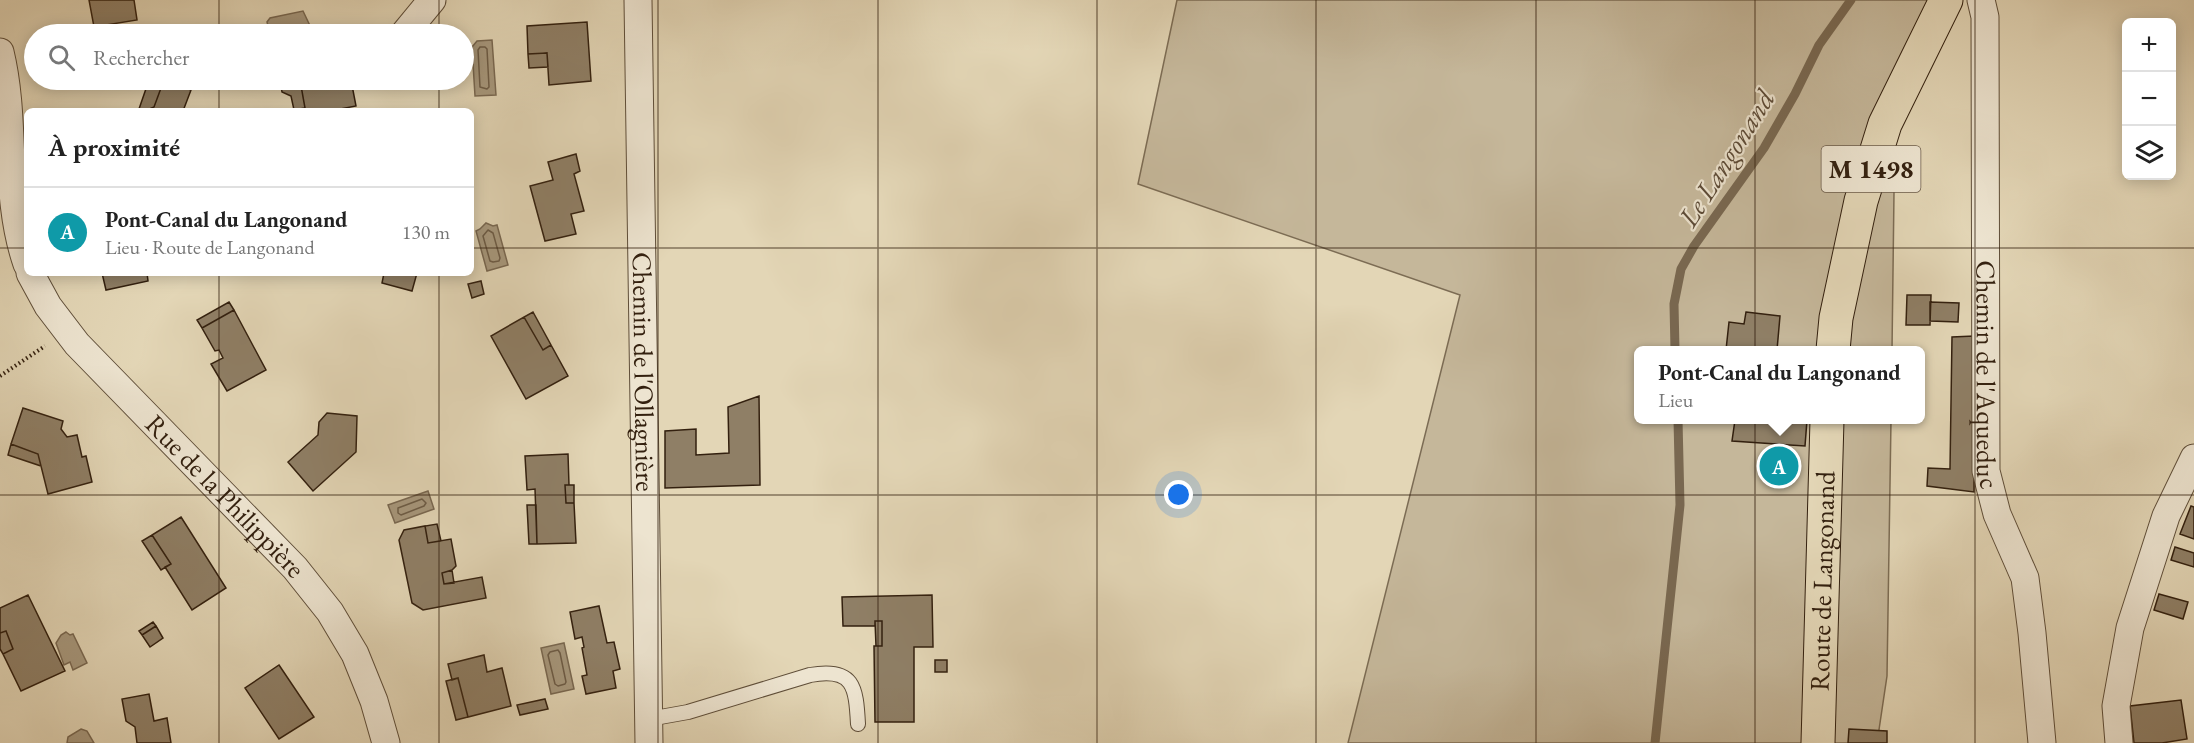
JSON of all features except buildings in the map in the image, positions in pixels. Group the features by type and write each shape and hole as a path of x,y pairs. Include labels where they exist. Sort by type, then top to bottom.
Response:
{"main road":[{"name":"M 1498","path":"1833,346 1836,318 1861,201 1885,124 1946,0"},
{"name":"Route de Langonand","path":"1818,743 1827,424"}],"street":[{"path":"412,24 432,0"},
{"name":"Chemin de l'Ollagnière","path":"638,0 649,731"},
{"name":"Chemin de l'Aqueduc","path":"1981,0 1985,17 1986,471 1997,514 2025,578 2042,743"},
{"path":"0,52 6,78 14,209 24,255"},
{"name":"Rue de la Philippière","path":"32,276 48,306 78,344 295,568 330,612 355,654 374,701 386,743"},
{"path":"2119,743 2116,706 2130,628 2166,516 2194,458"}],"lane":[{"path":"649,731 688,712 810,675 828,672 840,675 851,683 857,696 858,724"}],"path":[{"path":"0,376 40,350 66,328"}],"shaded area":[{"path":"1177,0 1961,0 1895,114 1892,346 1634,346 1634,424 1891,424 1887,676 1877,743 1348,743 1460,295 1138,184"}],"water":[{"path":"303,11 309,24 268,24 270,18"},
{"path":"492,40 496,95 475,96 474,45 477,41"},
{"path":"486,223 497,225 508,265 487,271 476,231"},
{"path":"428,491 434,509 395,523 388,505"},
{"path":"66,632 73,634 87,663 73,670 70,662 64,665 56,643"},
{"path":"564,643 574,689 551,694 541,648"},
{"path":"81,729 87,731 94,743 67,743 68,737"}],"waterway":[{"name":"Le Langonand","path":"1675,346 1674,304 1681,269 1694,246 1764,148 1795,94 1819,45 1851,0"},
{"name":"Le Langonand","path":"1655,743 1680,505 1678,424"}],"place":[{"name":"Pont-Canal du Langonand","path":"1779,466"}]}
